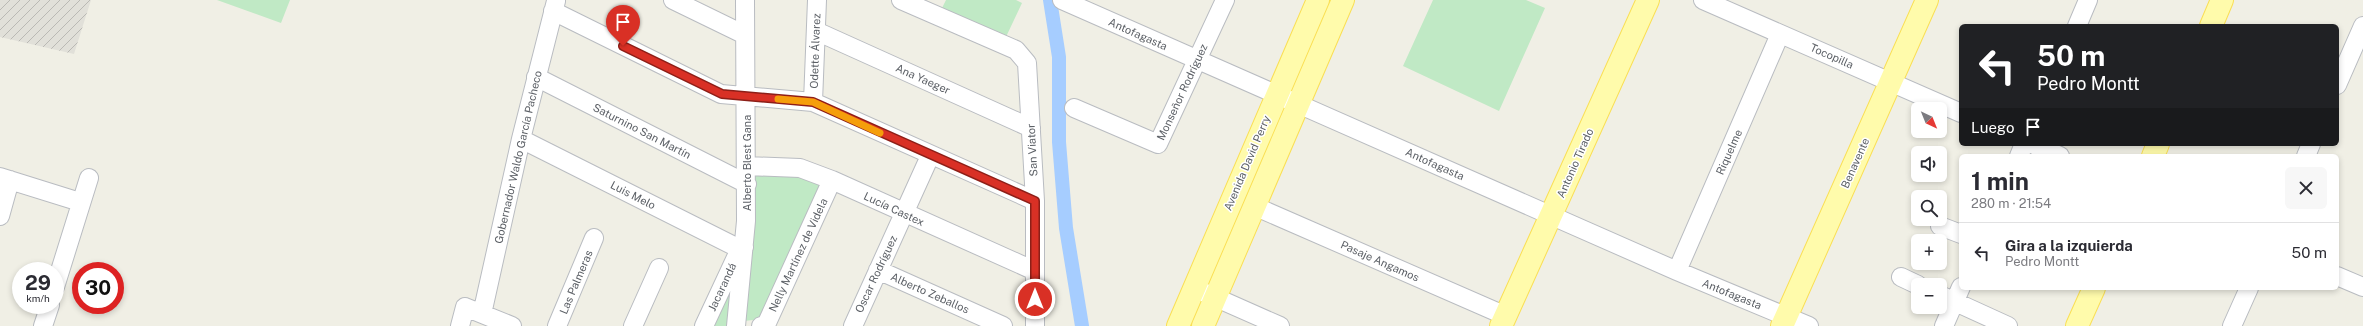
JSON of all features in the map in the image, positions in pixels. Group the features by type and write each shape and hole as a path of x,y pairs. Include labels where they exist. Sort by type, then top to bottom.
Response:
{"main road":[{"name":"Avenida David Perry","path":"1178,326 1276,93 1318,0"},
{"name":"Avenida David Perry","path":"1204,326 1343,0"},
{"name":"Antonio Tirado","path":"1503,321 1648,0"},
{"name":"Benavente","path":"1785,321 1928,0"},
{"path":"2212,24 2222,0"},
{"path":"2077,326 2093,290"}],"street":[{"path":"673,0 745,35"},
{"name":"Alberto Blest Gana","path":"736,326 747,184 745,0"},
{"name":"Odette Álvarez","path":"813,102 817,0"},
{"name":"Monseñor Rodríguez","path":"1074,108 1158,144 1224,0"},
{"name":"Tocopilla","path":"1703,0 1959,112"},
{"path":"2078,24 2088,0"},
{"name":"San Viator","path":"913,2 1016,50 1027,63 1035,201 1036,326"},
{"name":"Antofagasta","path":"1066,2 1097,8 1197,60 1552,214 1785,321 1809,326"},
{"path":"554,6 722,94 813,102 930,156 1035,201"},
{"name":"Gobernador Waldo García Pacheco","path":"482,314 521,139 554,6"},
{"path":"2339,80 2363,26"},
{"name":"Ana Yaeger","path":"816,31 1031,128"},
{"name":"Riquelme","path":"1677,271 1780,34"},
{"name":"Saturnino San Martín","path":"536,78 747,184"},
{"name":"Luis Melo","path":"521,139 742,248"},
{"path":"2037,146 2055,154"},
{"name":"Oscar Rodríguez","path":"854,326 930,156"},
{"name":"Lucía Castex","path":"747,166 800,168 832,180 904,214 1035,272"},
{"path":"62,262 80,202 89,178"},
{"path":"0,216 5,179 80,202"},
{"name":"Nelly Martínez de Videla","path":"761,326 766,325 832,180"},
{"name":"Pasaje Angamos","path":"1254,206 1503,321"},
{"path":"1940,226 1959,233"},
{"name":"Las Palmeras","path":"557,326 594,238"},
{"name":"Jacarandá","path":"704,326 742,248"},
{"path":"633,326 659,268"},
{"name":"Alberto Zeballos","path":"878,270 1003,326"},
{"path":"1901,277 1911,282"},
{"path":"2339,277 2363,287"},
{"path":"1194,288 1280,326"},
{"path":"2232,326 2248,290"},
{"path":"1944,326 1952,294 2008,326"},
{"path":"460,326 465,307 512,326"},
{"path":"43,326 47,314"}],"shaded area":[{"path":"0,0 91,0 74,54 0,37"}],"green space":[{"path":"217,0 290,0 281,23"},
{"path":"946,0 1016,0 1022,3 1005,39 941,10"},
{"path":"1433,0 1526,0 1545,8 1499,111 1403,66"},
{"path":"755,174 796,174 823,184 762,319 744,321"},
{"path":"736,272 728,326 709,326"}],"waterway":[{"path":"1050,0 1059,57 1059,142 1066,228 1082,326"}],"slow traffic":[{"path":"778,99 813,102 880,133"}],"route":[{"path":"623,46 722,94 813,102 930,156 1035,201 1035,299"}]}
